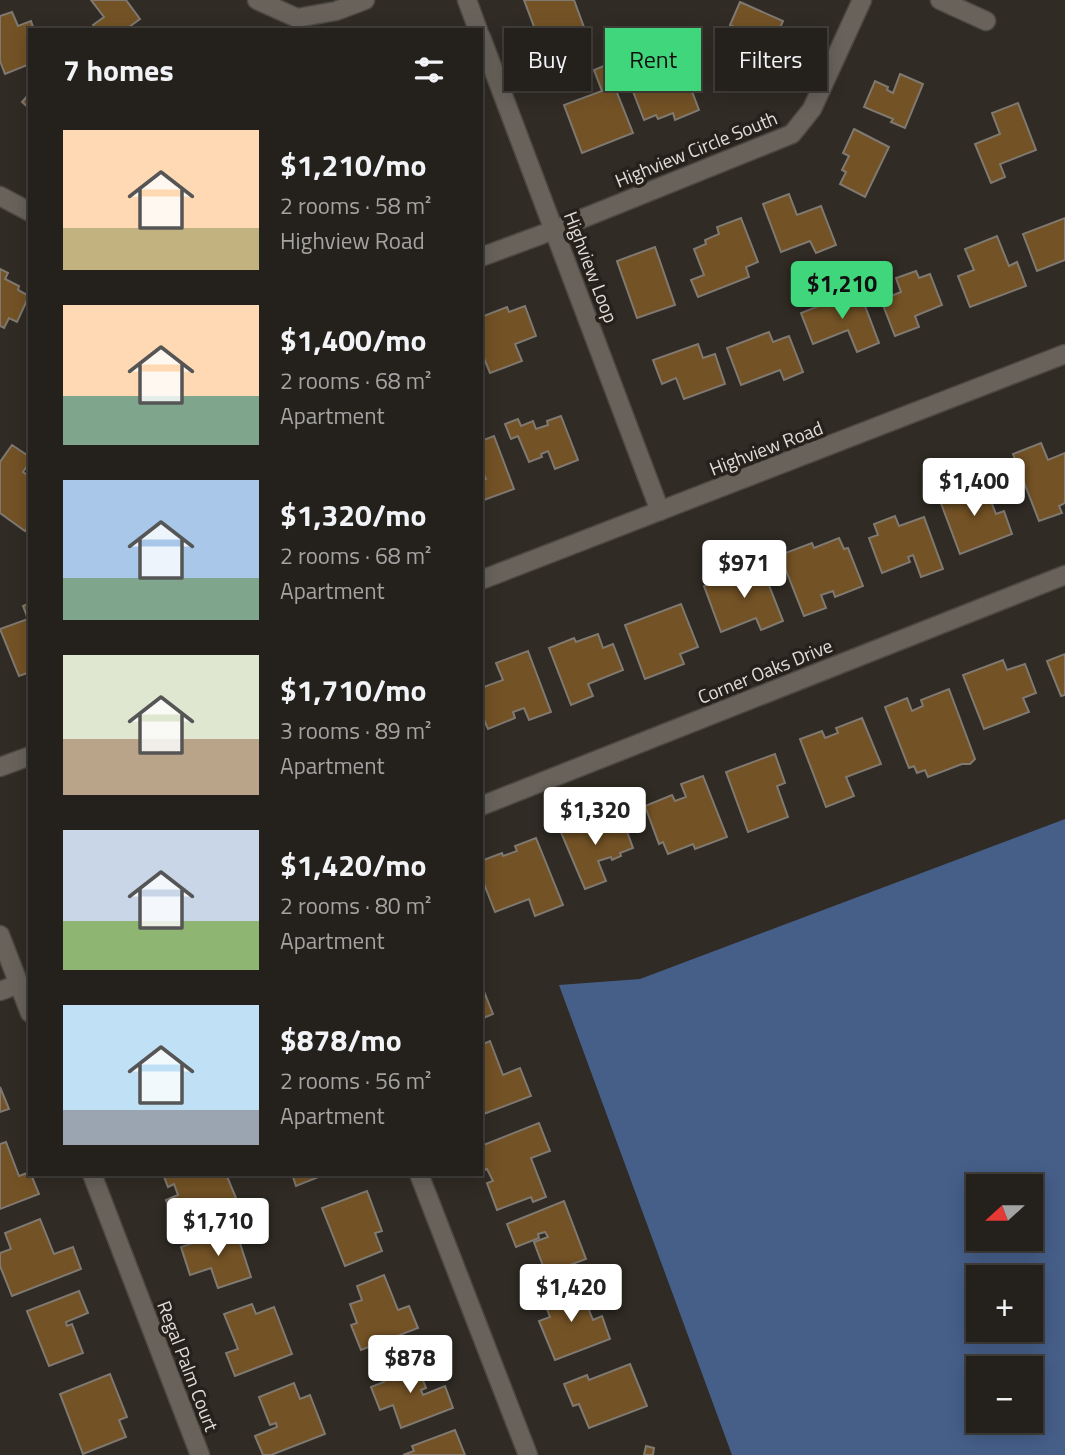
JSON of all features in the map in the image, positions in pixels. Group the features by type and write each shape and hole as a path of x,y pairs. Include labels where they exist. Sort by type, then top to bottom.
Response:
{"street":[{"path":"257,0 297,18 336,11 365,0"},
{"path":"467,0 477,28"},
{"name":"Highview Circle South","path":"483,256 792,134 812,109 862,0"},
{"path":"940,0 986,21"},
{"name":"Highview Loop","path":"483,42 660,511"},
{"path":"0,196 28,211"},
{"name":"Highview Road","path":"483,579 1065,354"},
{"name":"Corner Oaks Drive","path":"483,805 1065,575"},
{"path":"0,767 28,757"},
{"path":"0,934 28,1008"},
{"path":"0,991 19,984"},
{"name":"Regal Palm Court","path":"93,1176 200,1455"},
{"path":"420,1176 528,1455"}],"water":[{"path":"1065,819 1065,1455 732,1455 559,985 640,979"}],"building":[{"path":"91,0 126,0 140,19 128,28 95,28 93,25 104,17"},
{"path":"524,0 574,0 584,28 558,28 534,28"},
{"path":"740,2 783,21 780,28 736,28 730,25"},
{"path":"12,12 18,26 31,21 33,28 28,28 28,65 5,74 0,61 0,16"},
{"path":"605,65 605,91 616,91 633,133 582,153 564,105 602,91 594,70"},
{"path":"900,74 923,84 905,128 891,122 893,119 864,107 875,81 888,87 887,90 893,93"},
{"path":"633,91 692,91 699,110 675,120 673,113 658,119 656,115 644,120"},
{"path":"28,95 28,107 22,102"},
{"path":"1018,103 1036,150 1000,164 1005,177 991,183 975,144 1000,134 992,113"},
{"path":"854,129 889,147 865,197 840,184 846,172 842,170 849,156 843,153"},
{"path":"789,194 797,215 821,206 836,245 816,253 810,241 781,252 763,204"},
{"path":"741,218 758,262 746,267 749,277 698,297 691,280 704,275 694,249 719,234 717,227"},
{"path":"1065,218 1065,260 1037,271 1023,234"},
{"path":"997,236 1009,266 1017,262 1026,286 970,307 958,276 974,270 965,249"},
{"path":"655,247 675,305 637,318 617,261"},
{"path":"0,269 8,273 5,279 19,286 18,290 28,295 28,298 17,322 9,318 4,328 0,326"},
{"path":"916,271 919,278 930,274 942,305 915,316 919,327 895,336 881,300 901,292 896,278"},
{"path":"859,290 879,343 857,352 848,330 813,344 801,313"},
{"path":"525,306 536,336 515,344 522,361 490,373 483,356 483,316 507,307 509,312"},
{"path":"769,332 773,342 789,336 803,372 784,380 780,370 741,385 727,348"},
{"path":"698,344 703,358 715,354 725,384 684,399 676,378 662,384 653,360"},
{"path":"561,416 578,460 555,469 548,451 541,454 542,457 529,462 518,436 511,439 505,424 518,419 521,426 533,421 536,429"},
{"path":"494,436 514,489 483,500 483,480 486,479 483,475 483,440"},
{"path":"1041,443 1048,460 1065,453 1065,503 1059,506 1062,513 1039,521 1013,454"},
{"path":"12,445 28,456 28,465 23,472 28,476 28,527 25,531 0,513 0,462"},
{"path":"983,481 996,514 1004,511 1012,534 960,554 939,498"},
{"path":"895,516 899,526 924,517 943,569 921,577 913,555 908,557 910,562 882,573 869,538 878,535 874,524"},
{"path":"839,538 844,549 848,548 863,586 835,597 833,591 821,595 826,608 804,616 780,555 812,543 814,548"},
{"path":"761,565 783,621 761,630 756,618 721,632 704,586"},
{"path":"28,604 28,619 23,606"},
{"path":"681,604 698,647 680,654 684,664 645,679 625,625"},
{"path":"28,619 28,673 19,676 0,629"},
{"path":"598,634 603,648 613,644 623,670 588,684 593,696 571,705 549,648 574,638 576,642"},
{"path":"528,651 551,712 529,720 524,708 513,712 515,718 488,729 483,718 483,687 503,680 496,663"},
{"path":"1065,654 1065,695 1061,696 1047,661"},
{"path":"1003,660 1007,670 1025,664 1036,693 1023,698 1029,712 984,729 963,675"},
{"path":"949,689 975,759 970,764 962,764 928,777 925,770 917,773 914,766 909,768 885,707 907,698 912,711 923,706 921,700"},
{"path":"862,718 881,764 846,777 854,796 826,807 800,739 822,731 825,738 838,733 836,728"},
{"path":"775,754 785,783 777,786 788,817 748,832 726,772"},
{"path":"703,776 727,837 695,849 693,844 668,854 663,842 659,844 645,806 672,795 675,801 686,797 681,784"},
{"path":"599,815 604,825 622,818 633,848 620,853 621,856 612,860 611,857 598,861 606,881 585,889 560,830"},
{"path":"536,838 563,905 535,916 529,899 495,912 483,881 483,860 517,851 515,846"},
{"path":"483,989 493,1014 483,1018"},
{"path":"490,1041 503,1075 520,1068 531,1096 483,1114 483,1044"},
{"path":"0,1087 9,1109 0,1112"},
{"path":"539,1123 550,1151 531,1158 546,1197 533,1202 531,1197 497,1210 487,1183 493,1181 487,1169 483,1170 483,1145"},
{"path":"6,1142 19,1176 28,1173 28,1176 32,1176 39,1194 0,1209 0,1144"},
{"path":"164,1176 227,1176 236,1198 174,1222 166,1200 178,1195 174,1184 168,1187"},
{"path":"293,1176 321,1176 296,1186"},
{"path":"367,1191 382,1231 375,1233 382,1251 345,1266 322,1208"},
{"path":"564,1201 586,1259 546,1274 534,1242 548,1237 545,1232 538,1234 539,1238 516,1247 507,1224"},
{"path":"40,1219 54,1254 73,1247 81,1269 12,1296 0,1266 0,1253 11,1249 5,1233"},
{"path":"235,1228 251,1277 218,1288 211,1268 190,1275 181,1247"},
{"path":"384,1275 398,1310 409,1306 418,1328 361,1350 351,1325 357,1323 350,1304 362,1300 357,1286"},
{"path":"579,1285 593,1320 602,1316 610,1339 555,1360 539,1321 550,1317 543,1299"},
{"path":"79,1291 88,1313 66,1322 67,1326 72,1324 83,1353 49,1366 27,1311"},
{"path":"252,1304 256,1314 274,1307 292,1354 235,1376 226,1353 238,1349 224,1314"},
{"path":"415,1360 426,1388 421,1390 423,1395 445,1386 453,1408 401,1428 393,1405 380,1410 371,1387 384,1382 380,1373"},
{"path":"630,1364 647,1406 589,1428 579,1404 573,1406 564,1384 587,1375 589,1380"},
{"path":"110,1374 127,1417 119,1420 126,1437 83,1454 60,1394"},
{"path":"294,1383 300,1399 310,1395 325,1434 271,1455 263,1455 255,1436 277,1427 276,1423 270,1425 259,1397"},
{"path":"455,1430 465,1455 403,1455 414,1451 412,1446"},
{"path":"646,1446 654,1448 653,1455 644,1455"}]}
